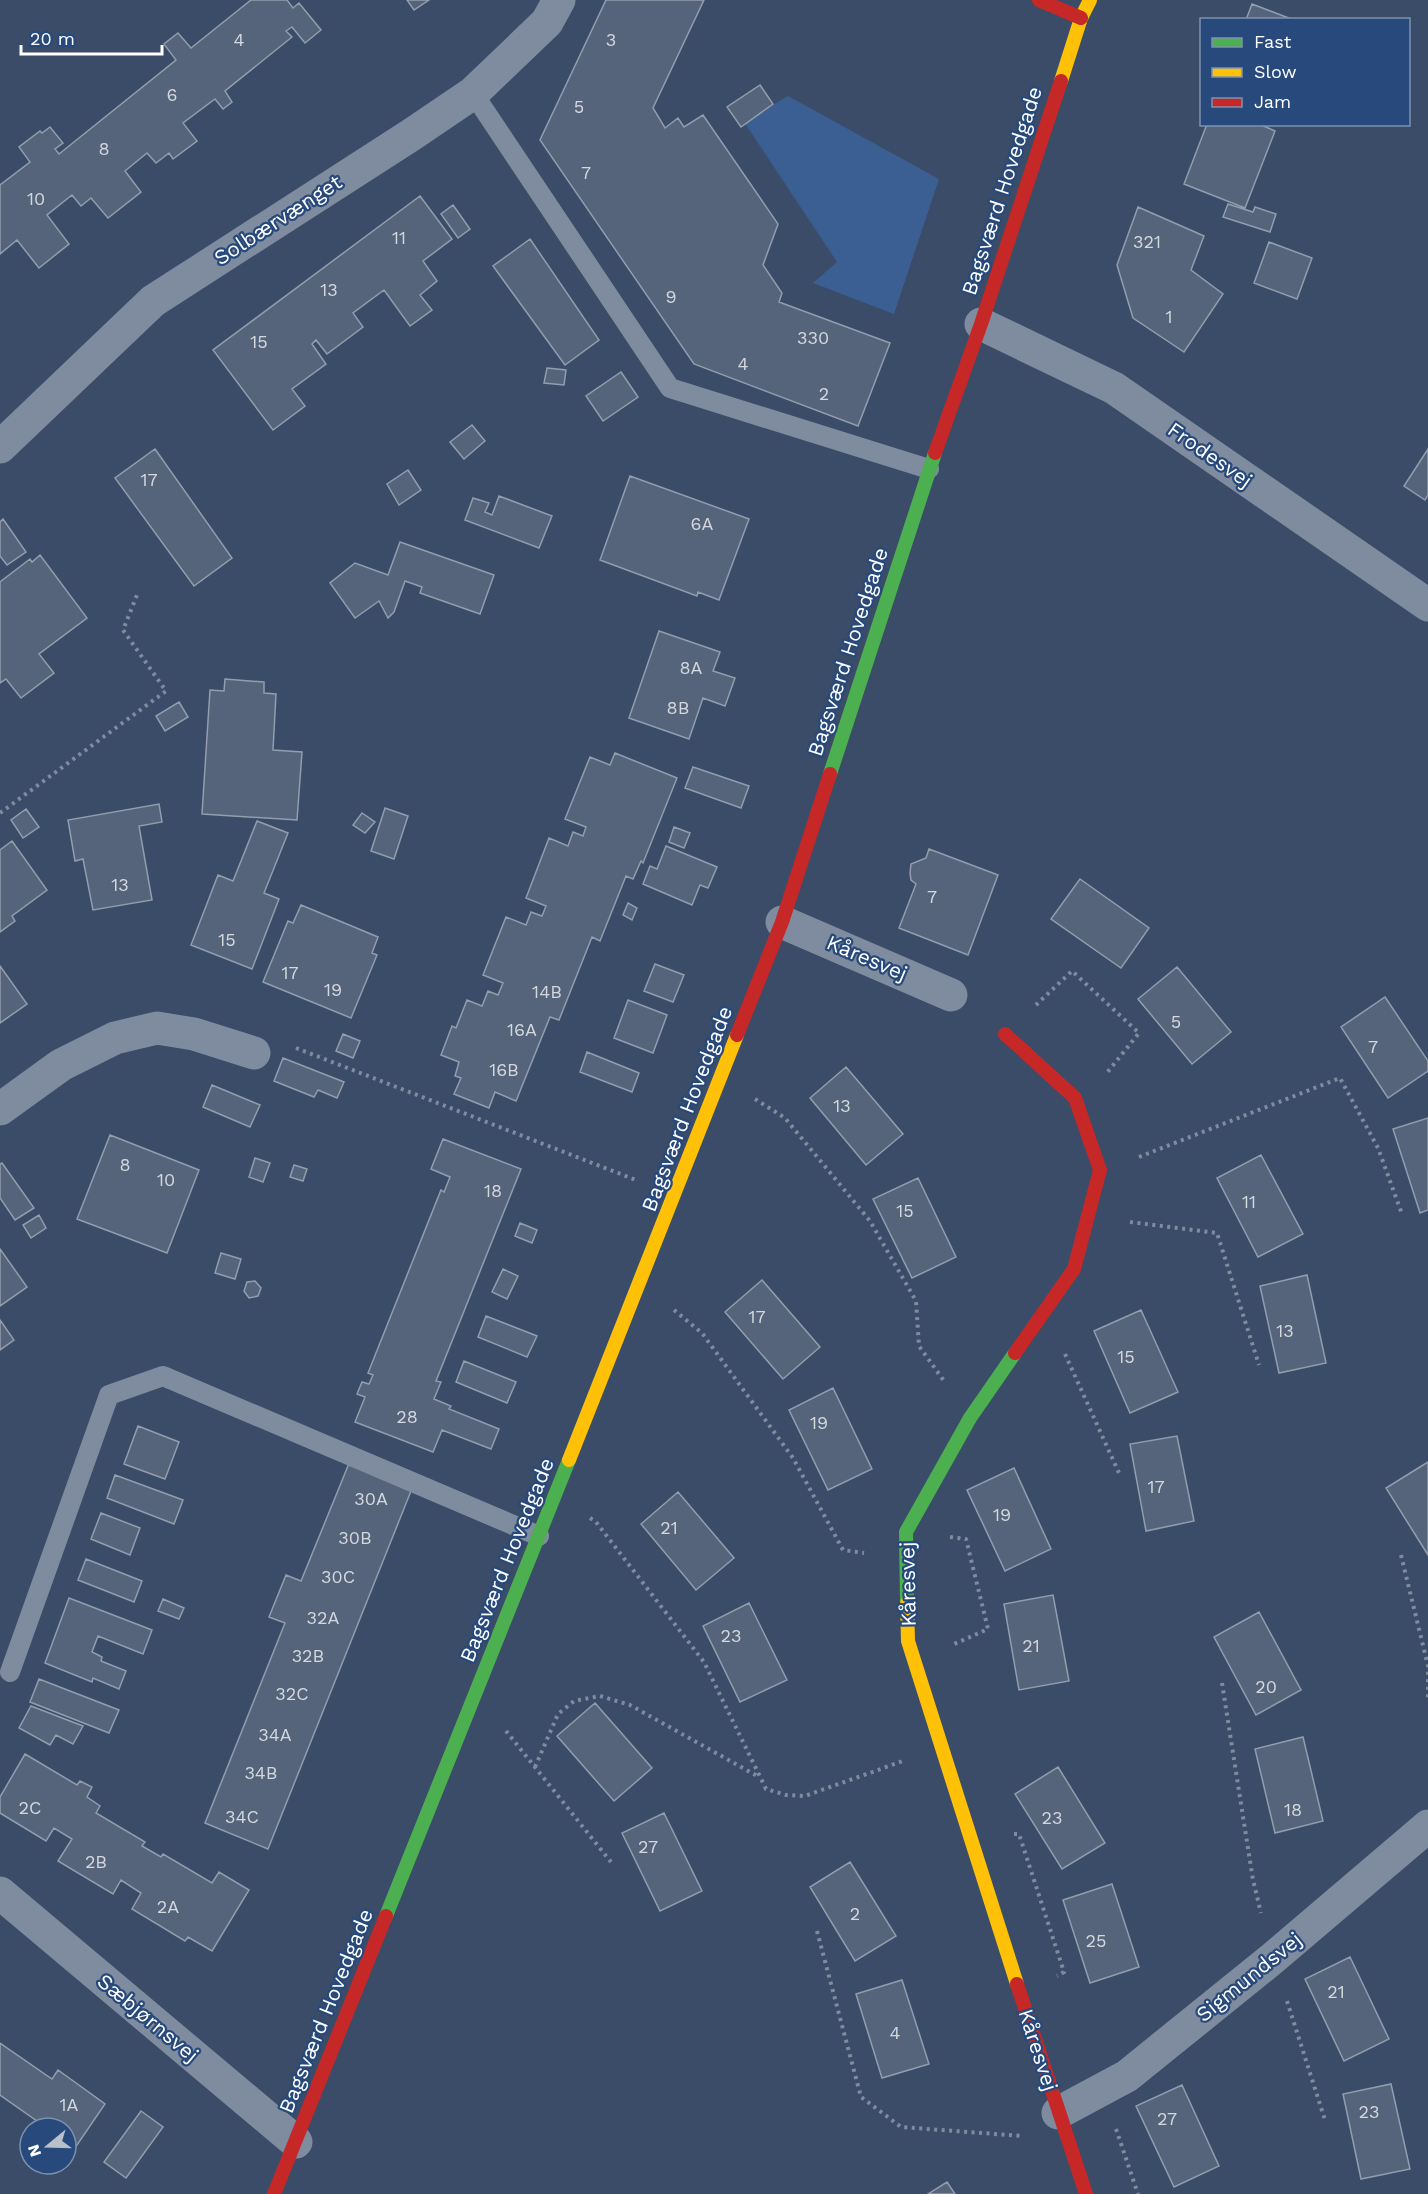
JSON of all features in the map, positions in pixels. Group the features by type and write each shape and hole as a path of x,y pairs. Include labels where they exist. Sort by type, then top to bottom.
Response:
{"street":[{"name":"Solbærvænget","path":"0,447 153,301 401,142 473,93 548,22 559,0"},
{"path":"1040,0 1081,18"},
{"name":"Bagsværd Hovedgade","path":"274,2194 640,1284 782,922 930,469 981,324 1081,18 1090,0"},
{"name":"Frodesvej","path":"981,324 1114,388 1428,605"},
{"name":"Kåresvej","path":"782,922 951,995"},
{"path":"0,1109 61,1065 115,1038 157,1028 194,1034 254,1053"},
{"path":"1005,1034 1075,1098 1100,1170"},
{"name":"Kåresvej","path":"1086,2194 908,1641 906,1532 970,1418 1074,1269 1100,1170"},
{"name":"Sigmundsvej","path":"1063,2126 1103,2090 1127,2076 1273,1958 1428,1826"},
{"name":"Sæbjørnsvej","path":"0,1893 296,2142"}],"lane":[{"path":"473,93 670,388 930,469"},
{"path":"10,1672 109,1395 163,1377 539,1536"}],"path":[{"path":"0,813 166,691 123,630 138,595"},
{"path":"1005,1034 1072,971 1139,1033 1078,1107"},
{"path":"254,1053 284,1044 675,1195"},
{"path":"1100,1170 1130,1161 1340,1078 1378,1148 1402,1214"},
{"path":"721,1079 785,1118 870,1221 916,1300 919,1346 970,1418"},
{"path":"1089,1216 1217,1233 1259,1365"},
{"path":"640,1284 702,1333 793,1458 843,1550 907,1559"},
{"path":"1045,1311 1119,1473"},
{"path":"556,1494 596,1522 704,1662 766,1789 786,1795 805,1796 941,1747"},
{"path":"906,1532 966,1539 988,1629 952,1645 918,1672"},
{"path":"1401,1555 1428,1666 1428,1699"},
{"path":"1222,1683 1253,1880 1273,1958 1325,2120"},
{"path":"476,1694 611,1862"},
{"path":"535,1767 558,1714 574,1701 600,1696 630,1705 760,1777"},
{"path":"818,1931 861,2097 902,2127 1063,2126"},
{"path":"1103,2090 1138,2194"}],"shaded area":[{"path":"788,96 939,179 894,314 813,283 837,262 744,122"}],"building":[{"path":"251,0 287,0 293,8 299,3 321,30 305,43 292,27 286,31 292,37 225,91 232,102 223,109 215,99 183,123 197,141 173,159 169,153 156,163 147,153 125,171 141,192 108,218 91,198 81,206 72,195 47,215 69,244 39,268 17,240 0,254 0,185 30,162 19,147 40,131 42,133 50,127 63,143 55,149 59,154 176,60 164,44 178,33 191,48"},
{"path":"407,0 429,0 414,10"},
{"path":"606,0 704,0 653,108 665,128 678,118 684,127 703,115 778,224 763,265 782,293 779,302 890,343 858,426 694,364 540,140"},
{"path":"1252,4 1289,18 1247,18"},
{"path":"760,85 773,104 741,127 727,107"},
{"path":"1206,126 1264,126 1275,131 1245,208 1184,184"},
{"path":"420,196 452,239 423,261 437,281 420,295 432,310 410,326 384,290 353,313 363,327 327,354 316,340 312,344 326,364 292,389 305,406 273,430 213,350"},
{"path":"1228,204 1253,212 1255,207 1276,214 1270,232 1223,217"},
{"path":"453,205 470,229 458,238 441,214"},
{"path":"1138,207 1204,236 1191,270 1223,294 1184,352 1133,318 1117,265"},
{"path":"530,239 599,340 565,365 493,266"},
{"path":"1269,242 1312,258 1297,299 1254,283"},
{"path":"547,368 566,370 564,385 544,383"},
{"path":"621,372 638,397 603,421 586,396"},
{"path":"472,425 485,441 464,459 450,442"},
{"path":"155,449 232,558 194,586 115,478"},
{"path":"1428,449 1428,495 1425,500 1404,486"},
{"path":"408,470 421,490 399,505 387,484"},
{"path":"630,476 749,519 719,600 698,592 697,596 600,560"},
{"path":"499,496 552,516 539,548 465,520 473,498 489,503 485,512 492,515"},
{"path":"3,519 26,552 7,565 0,556 0,522"},
{"path":"400,542 494,575 480,614 420,593 422,587 405,581 394,612 388,618 379,601 355,618 330,583 355,563 388,575"},
{"path":"40,555 87,618 39,654 54,673 21,698 6,679 0,683 0,582 30,559 32,562"},
{"path":"659,631 720,652 713,671 735,678 725,706 703,698 689,739 629,718"},
{"path":"225,679 264,682 264,693 276,694 273,750 302,752 297,820 202,814 210,690 224,691"},
{"path":"179,702 188,717 165,731 156,716"},
{"path":"615,753 677,778 643,863 641,861 633,879 626,876 600,941 592,937 559,1020 550,1017 516,1101 495,1092 489,1108 454,1094 461,1078 455,1076 459,1062 441,1055 452,1026 456,1028 467,1000 482,1006 488,991 498,995 503,983 483,975 506,917 526,925 531,912 542,916 546,906 526,898 549,838 568,846 573,832 583,836 586,827 565,819 590,757 610,765"},
{"path":"693,767 749,786 741,808 685,788"},
{"path":"159,804 162,822 139,826 152,900 93,910 83,859 75,861 68,820"},
{"path":"385,808 408,816 394,859 371,851"},
{"path":"26,809 39,827 23,838 11,820"},
{"path":"362,813 375,822 365,833 353,825"},
{"path":"257,821 288,833 264,893 279,899 252,969 191,945 218,875 233,881"},
{"path":"674,827 690,833 684,848 669,842"},
{"path":"12,841 47,890 12,916 15,921 0,932 0,850"},
{"path":"666,846 717,867 708,888 700,885 692,905 643,884 650,866 657,869"},
{"path":"929,849 998,875 968,955 899,928 916,884 911,880 911,864 926,858"},
{"path":"1080,879 1149,928 1121,968 1051,919"},
{"path":"628,903 637,908 632,920 623,915"},
{"path":"301,905 378,937 372,953 377,955 351,1018 263,982 288,921 293,923"},
{"path":"655,964 684,975 673,1002 644,991"},
{"path":"0,966 27,1004 0,1023"},
{"path":"1177,967 1231,1032 1192,1064 1138,999"},
{"path":"1385,997 1428,1061 1428,1071 1388,1098 1341,1027"},
{"path":"628,1000 667,1015 653,1053 614,1038"},
{"path":"343,1034 360,1041 353,1058 336,1051"},
{"path":"587,1052 639,1073 632,1092 580,1072"},
{"path":"283,1058 344,1082 337,1098 318,1090 314,1097 274,1081"},
{"path":"846,1067 903,1134 866,1165 810,1098"},
{"path":"212,1085 260,1105 250,1127 203,1107"},
{"path":"1428,1118 1428,1210 1420,1213 1393,1129"},
{"path":"110,1135 199,1170 167,1253 77,1219"},
{"path":"443,1139 521,1169 436,1381 441,1382 434,1399 451,1406 449,1409 499,1429 491,1449 442,1430 433,1452 355,1422 365,1397 357,1394 362,1382 369,1384 373,1375 368,1373 441,1190 444,1192 450,1177 431,1169"},
{"path":"1261,1155 1303,1234 1258,1257 1217,1178"},
{"path":"255,1158 270,1163 263,1182 249,1177"},
{"path":"2,1163 34,1208 15,1220 0,1198 0,1164"},
{"path":"294,1165 307,1169 303,1181 290,1177"},
{"path":"918,1178 956,1257 912,1278 873,1199"},
{"path":"39,1215 46,1228 31,1238 23,1225"},
{"path":"520,1223 537,1230 532,1243 515,1236"},
{"path":"0,1249 27,1287 0,1306"},
{"path":"221,1253 241,1259 235,1279 215,1273"},
{"path":"503,1269 518,1276 507,1299 492,1292"},
{"path":"1307,1275 1326,1363 1279,1373 1260,1286"},
{"path":"762,1280 820,1347 783,1379 725,1312"},
{"path":"255,1281 261,1288 258,1296 249,1298 244,1291 247,1282"},
{"path":"1141,1310 1178,1392 1130,1413 1094,1331"},
{"path":"486,1316 537,1336 527,1357 478,1337"},
{"path":"0,1320 14,1340 0,1350"},
{"path":"464,1361 516,1382 507,1403 456,1382"},
{"path":"833,1388 872,1469 828,1490 789,1410"},
{"path":"138,1426 179,1442 165,1479 124,1464"},
{"path":"1177,1436 1194,1521 1146,1531 1130,1444"},
{"path":"350,1461 413,1486 268,1849 205,1823 285,1623 269,1617 286,1575 301,1581"},
{"path":"1428,1462 1428,1555 1386,1488"},
{"path":"1014,1468 1051,1549 1005,1571 967,1490"},
{"path":"115,1475 183,1500 174,1524 107,1498"},
{"path":"678,1492 734,1558 696,1590 641,1524"},
{"path":"101,1513 140,1528 130,1555 91,1539"},
{"path":"86,1559 142,1581 134,1602 78,1580"},
{"path":"1053,1595 1069,1681 1019,1690 1004,1604"},
{"path":"69,1598 152,1630 143,1654 98,1636 92,1652 102,1657 101,1661 126,1671 119,1689 93,1678 92,1682 45,1663"},
{"path":"163,1599 184,1608 179,1619 158,1611"},
{"path":"749,1603 787,1680 740,1702 703,1626"},
{"path":"1259,1612 1301,1690 1256,1715 1214,1637"},
{"path":"39,1679 119,1710 109,1733 30,1702"},
{"path":"595,1703 652,1768 614,1801 557,1736"},
{"path":"31,1706 83,1726 73,1744 56,1735 50,1745 19,1728"},
{"path":"1303,1737 1323,1821 1275,1833 1255,1749"},
{"path":"25,1754 77,1785 80,1781 92,1787 87,1797 100,1806 96,1813 145,1842 142,1846 161,1857 163,1854 212,1883 219,1872 249,1890 212,1951 188,1937 185,1941 132,1909 141,1893 121,1880 113,1894 58,1861 72,1839 54,1828 46,1841 0,1813 0,1797"},
{"path":"1058,1767 1105,1843 1062,1869 1015,1794"},
{"path":"664,1813 702,1891 660,1911 622,1833"},
{"path":"850,1862 896,1936 855,1961 810,1887"},
{"path":"1112,1884 1139,1967 1090,1983 1063,1900"},
{"path":"1350,1957 1389,2039 1344,2061 1305,1979"},
{"path":"902,1980 929,2064 882,2078 856,1994"},
{"path":"0,2043 52,2079 58,2070 105,2104 78,2144 78,2116 30,2116 0,2095"},
{"path":"1391,2084 1410,2169 1361,2179 1343,2094"},
{"path":"1182,2085 1219,2166 1174,2187 1136,2106"},
{"path":"141,2111 163,2127 126,2178 104,2162"},
{"path":"947,2182 955,2194 928,2194"}],"traffic: fast":[{"path":"830,774 935,453"},
{"path":"907,1603 906,1532 970,1418 1015,1353"},
{"path":"386,1916 569,1460"}],"traffic: slow":[{"path":"1061,81 1081,18 1090,0"},
{"path":"569,1460 737,1035"},
{"path":"907,1603 908,1641 1017,1984"}],"traffic: jam":[{"path":"1039,0 1081,18"},
{"path":"935,453 981,324 1061,81"},
{"path":"737,1035 782,922 830,774"},
{"path":"1005,1034 1075,1098 1100,1170 1074,1269 1015,1353"},
{"path":"274,2194 386,1916"},
{"path":"1017,1984 1086,2194"}]}
